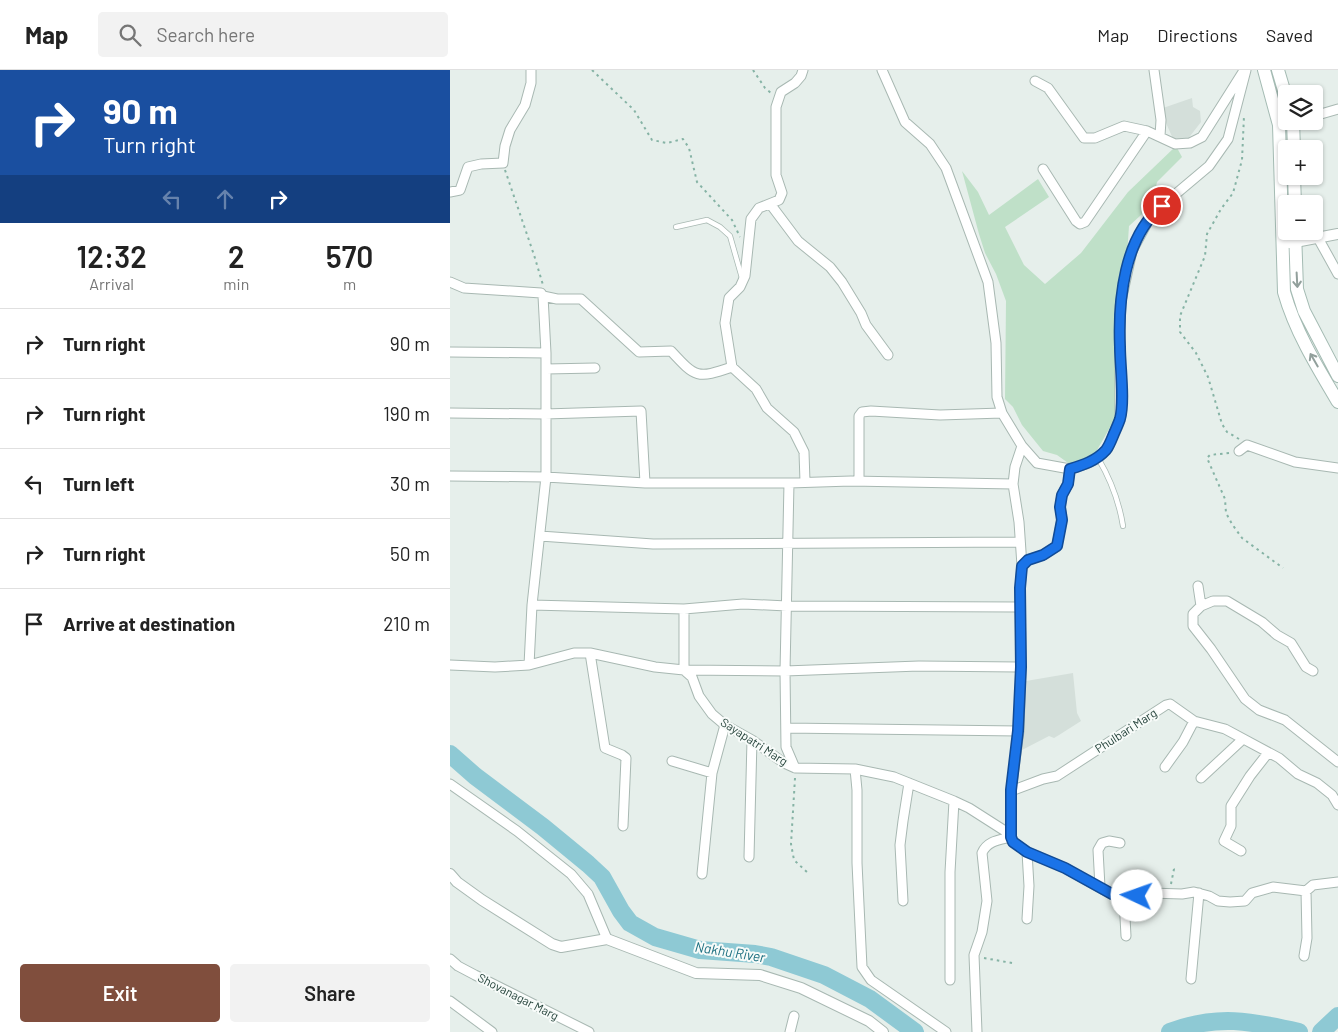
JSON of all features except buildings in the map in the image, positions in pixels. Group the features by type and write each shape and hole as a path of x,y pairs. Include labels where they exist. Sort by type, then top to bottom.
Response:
{"main road":[{"path":"1264,70 1278,121"},
{"path":"1278,70 1282,85"},
{"path":"1279,130 1281,244 1284,292 1291,316 1305,345 1338,401"},
{"path":"1295,240 1298,289 1304,311 1338,376"}],"street":[{"path":"450,192 460,190 468,167 481,164 503,164 505,146 510,130 525,105 531,83 531,70"},
{"path":"803,70 795,84 781,92 776,107 776,175 782,193 779,200 771,205 759,208 751,219 746,276 729,298 725,323 732,367 756,389 767,408 794,432 804,452 805,482"},
{"path":"882,70 905,122 930,144 946,168 988,282 996,343 997,397 1002,413 1022,446 1037,463 1070,469 1098,458 1108,448 1120,418 1120,313 1132,251 1152,214 1209,166 1228,139 1245,70"},
{"path":"1154,70 1161,120 1160,136"},
{"path":"1035,81 1048,88 1084,138 1095,138 1124,126 1147,131 1175,144 1190,143 1202,137 1245,70"},
{"path":"1323,113 1338,109"},
{"path":"1043,169 1076,222 1080,224 1085,222 1147,131"},
{"path":"771,205 798,241 830,267 842,282 861,312 866,325 888,354"},
{"path":"1323,237 1338,234"},
{"path":"1281,244 1289,240"},
{"path":"1319,240 1338,274"},
{"path":"450,282 464,288 542,294 558,299 580,299 640,352 671,351 687,369 698,375 712,374 732,367"},
{"path":"529,665 532,605 546,478 546,353 542,294"},
{"path":"450,352 546,353"},
{"path":"546,369 595,368"},
{"path":"450,413 545,414 641,411 645,483"},
{"path":"859,481 859,416 862,412 940,415 1002,413"},
{"path":"1239,451 1247,445 1295,462 1338,468"},
{"path":"977,1032 974,955 982,932 987,901 982,853 989,843 1012,840 1011,790 1018,731 1022,566 1014,484 1015,467 1022,446"},
{"path":"1022,566 1028,560 1043,555 1057,546 1062,520 1060,507 1062,495 1068,484 1070,469"},
{"path":"450,476 645,483 859,481 1014,484"},
{"path":"788,483 785,672 786,747 795,768"},
{"path":"540,536 653,544 1020,542"},
{"path":"1198,586 1201,606"},
{"path":"1314,671 1306,666 1290,643 1262,622 1227,601 1213,601 1201,606 1193,614 1193,626 1211,648 1245,699 1259,710 1285,720 1338,762"},
{"path":"532,605 684,609 743,604 787,606 1020,607"},
{"path":"684,609 684,670"},
{"path":"450,664 495,667 529,665 574,653 590,653 655,667 684,670 785,672 919,666 1021,667"},
{"path":"590,653 605,748 626,758 624,826"},
{"name":"Sayapatri Marg","path":"684,670 692,677 699,696 712,714 725,725 752,740 784,763 795,768 855,769 894,777 976,812 1005,831 1012,840 1027,852 1065,868 1124,899"},
{"name":"Phulbari Marg","path":"1011,790 1056,776 1170,704 1194,721 1225,729 1279,758 1298,774 1317,783 1332,795 1338,805"},
{"path":"1165,767 1183,742 1194,721"},
{"path":"702,874 712,773 725,725"},
{"path":"786,728 1018,731"},
{"path":"1201,778 1243,739"},
{"path":"749,857 752,740"},
{"path":"1241,851 1224,841 1231,826 1231,806 1250,776 1268,753"},
{"path":"672,761 712,773"},
{"path":"855,769 862,967 871,980 946,1032"},
{"path":"903,901 900,844 909,783"},
{"path":"450,784 517,831 571,874 588,894 607,939"},
{"path":"950,980 950,872 954,801"},
{"path":"1100,887 1098,850 1102,843 1109,841 1120,842"},
{"path":"1027,852 1029,886 1027,919"},
{"path":"450,874 457,882 482,900 552,944 561,947 607,939 696,973 760,975 801,988 869,1020 883,1032"},
{"path":"1126,936 1124,899 1150,893 1199,893 1218,901 1230,902 1245,900 1252,893 1273,887 1306,891 1313,885 1338,882"},
{"path":"1304,956 1307,938 1306,891"},
{"path":"1191,979 1199,893"},
{"name":"Shovanagar Marg","path":"450,958 458,966 589,1032"},
{"path":"450,1001 492,1032"},
{"path":"790,1032 794,1016"}],"lane":[{"path":"676,227 707,220 720,227 730,236 743,282"},
{"path":"1098,458 1109,476 1120,506 1123,526"}],"path":[{"path":"592,70 634,110 652,140 667,143 683,139 689,148 697,182 732,220 740,237"},
{"path":"753,70 765,88 772,93 776,107"},
{"path":"1244,114 1242,160 1234,193 1221,210 1207,234 1205,256 1180,316 1180,332 1196,354 1208,377 1222,424 1227,432 1247,445"},
{"path":"503,164 543,282 542,294"},
{"path":"1239,451 1210,455 1207,458 1225,499 1226,513 1242,538 1283,568"},
{"path":"795,768 791,844 794,860 809,874"},
{"path":"1169,894 1174,869 1172,867"},
{"path":"974,955 1012,963"}],"shaded area":[{"path":"1192,98 1193,107 1200,111 1201,122 1187,140 1174,141 1166,123 1163,108"},
{"path":"1073,673 1077,713 1081,721 1054,738 1049,736 1022,750 1026,681"}],"green space":[{"path":"1176,146 1182,157 1157,182 1152,205 1129,226 1116,417 1093,457 1071,465 1057,455 1043,451 1022,425 1013,407 1005,399 1006,301 996,274 985,253 962,171 978,192 989,215 1038,179 1049,197 1005,227 1024,265 1045,284 1081,253 1128,192"}],"waterway":[{"name":"Nakhu River","path":"450,754 475,776 543,827 602,877 630,923 655,937 700,950 771,957 824,975 870,999 915,1032"},
{"name":"Nakhu River","path":"1321,1032 1338,1016"},
{"name":"Nakhu River","path":"1170,1032 1187,1026 1219,1021 1249,1022 1299,1032"}],"route":[{"path":"1137,896 1124,899 1112,894 1065,868 1027,852 1013,842 1011,837 1011,790 1018,731 1022,566 1028,560 1043,555 1057,546 1062,520 1060,507 1062,495 1068,484 1070,469 1098,458 1108,448 1120,418 1119,320 1127,268 1132,251 1152,214 1162,206"}]}
